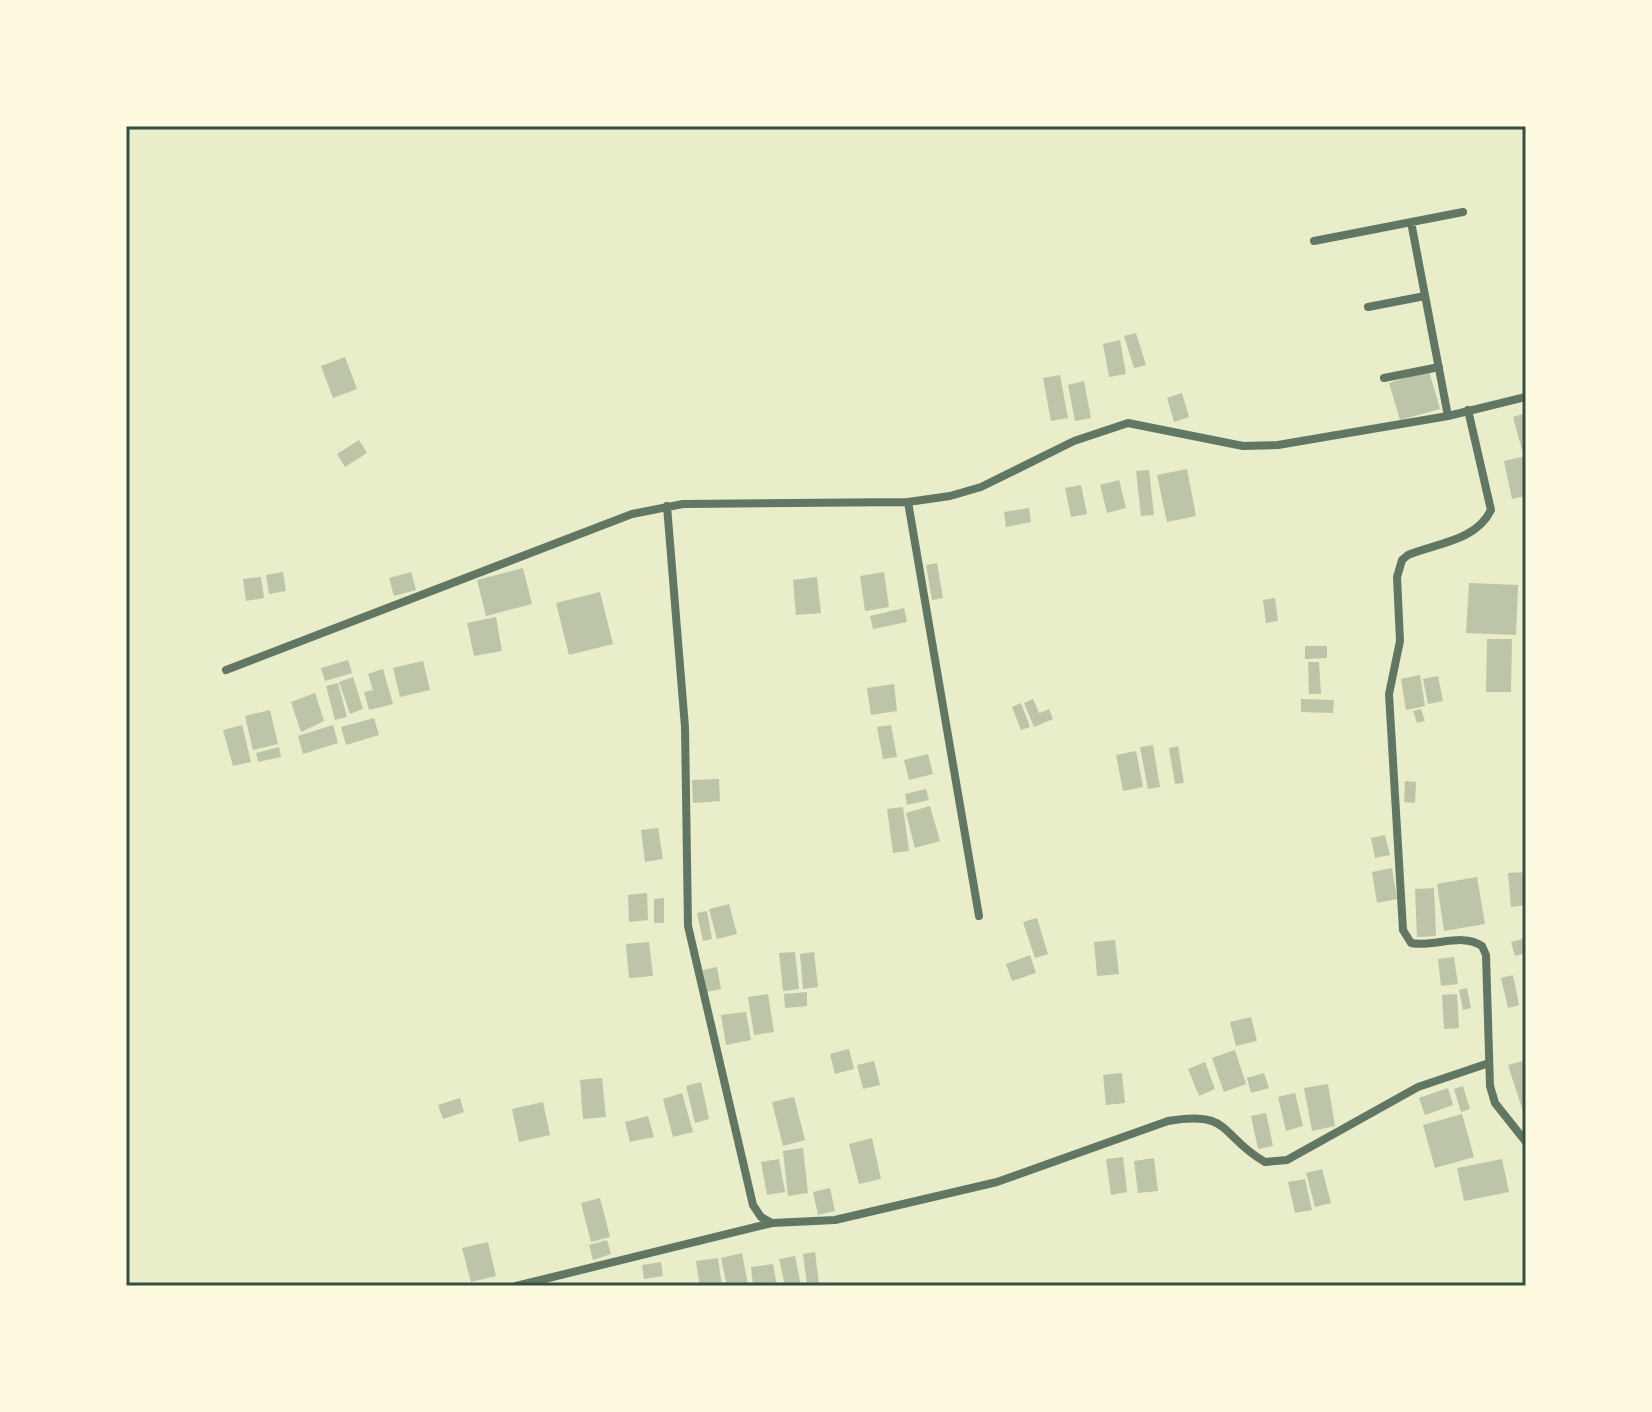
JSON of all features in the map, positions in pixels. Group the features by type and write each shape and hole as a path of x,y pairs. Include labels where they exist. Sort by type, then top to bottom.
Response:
{"street":[{"path":"1314,241 1463,212"},
{"path":"1411,222 1448,416"},
{"path":"1368,307 1425,296"},
{"path":"1384,378 1439,367"},
{"path":"226,670 521,554 632,514 667,506 908,502 950,496 981,487 1074,441 1128,423 1261,446 1448,416 1526,397"},
{"path":"1468,410 1491,510 1487,520 1467,535 1417,551 1402,560 1397,577 1400,641 1389,694 1403,930 1411,943 1420,945 1465,940 1482,946 1486,955 1486,1064 1495,1103 1526,1142"},
{"path":"908,502 979,916"},
{"path":"667,506 685,727 690,937 753,1205 761,1217 772,1223"},
{"path":"516,1286 772,1223 835,1220 997,1182 1168,1121 1196,1117 1221,1124 1265,1162 1287,1160 1418,1087 1486,1064"}],"building":[{"path":"1136,333 1146,365 1134,368 1124,336"},
{"path":"1120,340 1126,374 1109,377 1103,344"},
{"path":"345,357 357,389 333,398 321,366"},
{"path":"1429,371 1440,409 1400,420 1389,383"},
{"path":"1060,375 1068,418 1051,421 1043,378"},
{"path":"1084,381 1091,418 1075,421 1068,385"},
{"path":"1182,393 1189,417 1174,422 1167,398"},
{"path":"1526,413 1526,448 1522,450 1513,417"},
{"path":"359,440 367,453 345,467 337,454"},
{"path":"1526,456 1526,496 1512,499 1504,461"},
{"path":"1187,469 1196,516 1167,522 1157,475"},
{"path":"1149,470 1154,515 1141,516 1136,471"},
{"path":"1119,480 1126,508 1107,513 1100,485"},
{"path":"1081,485 1087,514 1071,517 1065,488"},
{"path":"1029,508 1031,522 1006,527 1004,512"},
{"path":"937,563 943,598 932,600 926,565"},
{"path":"523,568 532,604 486,616 477,580"},
{"path":"283,572 286,591 269,594 266,575"},
{"path":"411,572 416,590 394,596 389,578"},
{"path":"884,572 889,607 865,611 860,576"},
{"path":"261,577 264,598 246,601 243,579"},
{"path":"817,577 821,613 796,615 793,580"},
{"path":"1469,583 1518,585 1516,635 1466,633"},
{"path":"600,592 613,644 569,655 556,603"},
{"path":"1275,598 1278,621 1266,623 1263,600"},
{"path":"904,608 907,622 873,629 870,616"},
{"path":"496,617 502,651 474,656 467,623"},
{"path":"1487,639 1512,639 1511,692 1486,692"},
{"path":"1305,646 1327,646 1327,658 1305,659"},
{"path":"348,660 352,673 325,681 321,668"},
{"path":"423,661 430,690 400,697 393,668"},
{"path":"1308,662 1319,662 1321,694 1309,694"},
{"path":"383,669 393,704 369,710 364,692 373,690 368,674"},
{"path":"1420,675 1425,706 1406,710 1401,679"},
{"path":"1438,676 1443,701 1428,704 1423,679"},
{"path":"353,677 363,709 350,714 339,682"},
{"path":"338,683 347,717 335,720 326,686"},
{"path":"894,684 897,711 871,715 867,688"},
{"path":"315,693 324,721 301,732 291,702"},
{"path":"1033,699 1039,713 1049,709 1053,719 1034,727 1024,703"},
{"path":"1301,699 1334,700 1333,713 1301,712"},
{"path":"1021,703 1030,727 1021,730 1012,707"},
{"path":"1421,709 1425,721 1417,723 1413,711"},
{"path":"270,710 278,744 253,750 245,716"},
{"path":"374,718 379,735 346,745 341,727"},
{"path":"242,725 251,762 233,766 223,730"},
{"path":"333,725 338,743 303,754 298,736"},
{"path":"891,725 897,757 883,759 877,727"},
{"path":"1153,745 1160,787 1148,789 1140,747"},
{"path":"1178,746 1184,783 1175,784 1169,748"},
{"path":"279,747 281,757 258,762 256,753"},
{"path":"1136,751 1143,787 1123,791 1116,755"},
{"path":"928,754 933,774 909,780 904,760"},
{"path":"719,779 720,801 693,803 692,780"},
{"path":"1405,781 1416,782 1415,803 1404,802"},
{"path":"926,789 929,800 907,805 905,794"},
{"path":"930,806 940,841 915,848 906,813"},
{"path":"903,807 909,851 893,853 887,809"},
{"path":"658,828 663,859 645,862 641,830"},
{"path":"1385,835 1390,855 1375,858 1371,838"},
{"path":"1392,868 1397,899 1377,903 1372,872"},
{"path":"1526,872 1526,905 1511,907 1508,873"},
{"path":"1477,877 1485,924 1444,931 1437,884"},
{"path":"1434,888 1436,936 1417,937 1415,889"},
{"path":"647,893 648,920 629,922 628,895"},
{"path":"664,898 664,923 654,923 654,899"},
{"path":"729,904 737,934 717,939 709,909"},
{"path":"707,911 712,939 703,941 697,913"},
{"path":"1037,918 1048,954 1035,958 1023,922"},
{"path":"1526,938 1526,953 1515,956 1511,942"},
{"path":"1115,940 1119,974 1097,976 1094,942"},
{"path":"649,942 653,976 629,978 626,944"},
{"path":"795,952 799,989 783,991 779,953"},
{"path":"814,952 818,987 803,989 800,954"},
{"path":"1030,955 1036,973 1012,981 1006,964"},
{"path":"1454,957 1458,984 1441,986 1438,959"},
{"path":"717,967 721,989 707,992 703,970"},
{"path":"1513,975 1519,1005 1508,1008 1501,978"},
{"path":"1467,988 1471,1008 1463,1010 1459,990"},
{"path":"807,992 807,1006 785,1008 784,994"},
{"path":"768,994 774,1032 754,1035 748,997"},
{"path":"1457,994 1459,1028 1444,1029 1442,995"},
{"path":"746,1012 751,1040 726,1045 721,1015"},
{"path":"1251,1017 1257,1041 1236,1046 1230,1022"},
{"path":"849,1049 854,1069 835,1074 830,1054"},
{"path":"1235,1050 1246,1084 1224,1092 1212,1058"},
{"path":"1526,1060 1526,1118 1525,1118 1508,1065"},
{"path":"874,1061 880,1085 863,1089 857,1065"},
{"path":"1205,1062 1215,1089 1199,1096 1188,1069"},
{"path":"1122,1073 1125,1103 1106,1105 1103,1075"},
{"path":"1264,1073 1269,1088 1251,1093 1247,1078"},
{"path":"602,1078 606,1117 583,1119 580,1080"},
{"path":"701,1082 709,1119 695,1123 686,1086"},
{"path":"1328,1084 1335,1126 1312,1131 1304,1088"},
{"path":"1463,1086 1470,1109 1461,1112 1454,1089"},
{"path":"1448,1088 1453,1105 1425,1115 1419,1098"},
{"path":"682,1093 693,1132 673,1137 663,1099"},
{"path":"1295,1093 1303,1126 1286,1131 1278,1097"},
{"path":"794,1097 805,1140 783,1146 772,1102"},
{"path":"460,1098 464,1112 443,1119 438,1105"},
{"path":"543,1102 550,1135 519,1142 512,1109"},
{"path":"1266,1113 1273,1146 1258,1149 1251,1116"},
{"path":"1462,1114 1474,1157 1435,1168 1423,1125"},
{"path":"648,1116 654,1137 630,1142 625,1122"},
{"path":"872,1138 881,1179 859,1184 849,1144"},
{"path":"803,1148 808,1193 788,1196 783,1151"},
{"path":"1123,1157 1127,1192 1111,1195 1106,1159"},
{"path":"1154,1158 1158,1191 1138,1193 1134,1161"},
{"path":"779,1159 785,1192 767,1195 761,1162"},
{"path":"1502,1159 1509,1192 1464,1201 1457,1168"},
{"path":"1322,1169 1331,1203 1315,1207 1306,1173"},
{"path":"1305,1179 1312,1210 1295,1213 1288,1182"},
{"path":"830,1188 835,1211 818,1215 813,1192"},
{"path":"600,1198 610,1237 591,1242 581,1203"},
{"path":"607,1240 611,1254 593,1260 589,1245"},
{"path":"488,1242 496,1276 471,1282 462,1248"},
{"path":"815,1252 819,1283 807,1285 803,1254"},
{"path":"742,1253 748,1285 727,1286 721,1258"},
{"path":"795,1256 801,1286 785,1286 779,1259"},
{"path":"718,1258 722,1286 700,1286 696,1261"},
{"path":"661,1262 663,1276 644,1279 642,1265"},
{"path":"773,1264 777,1286 753,1286 751,1267"}]}
